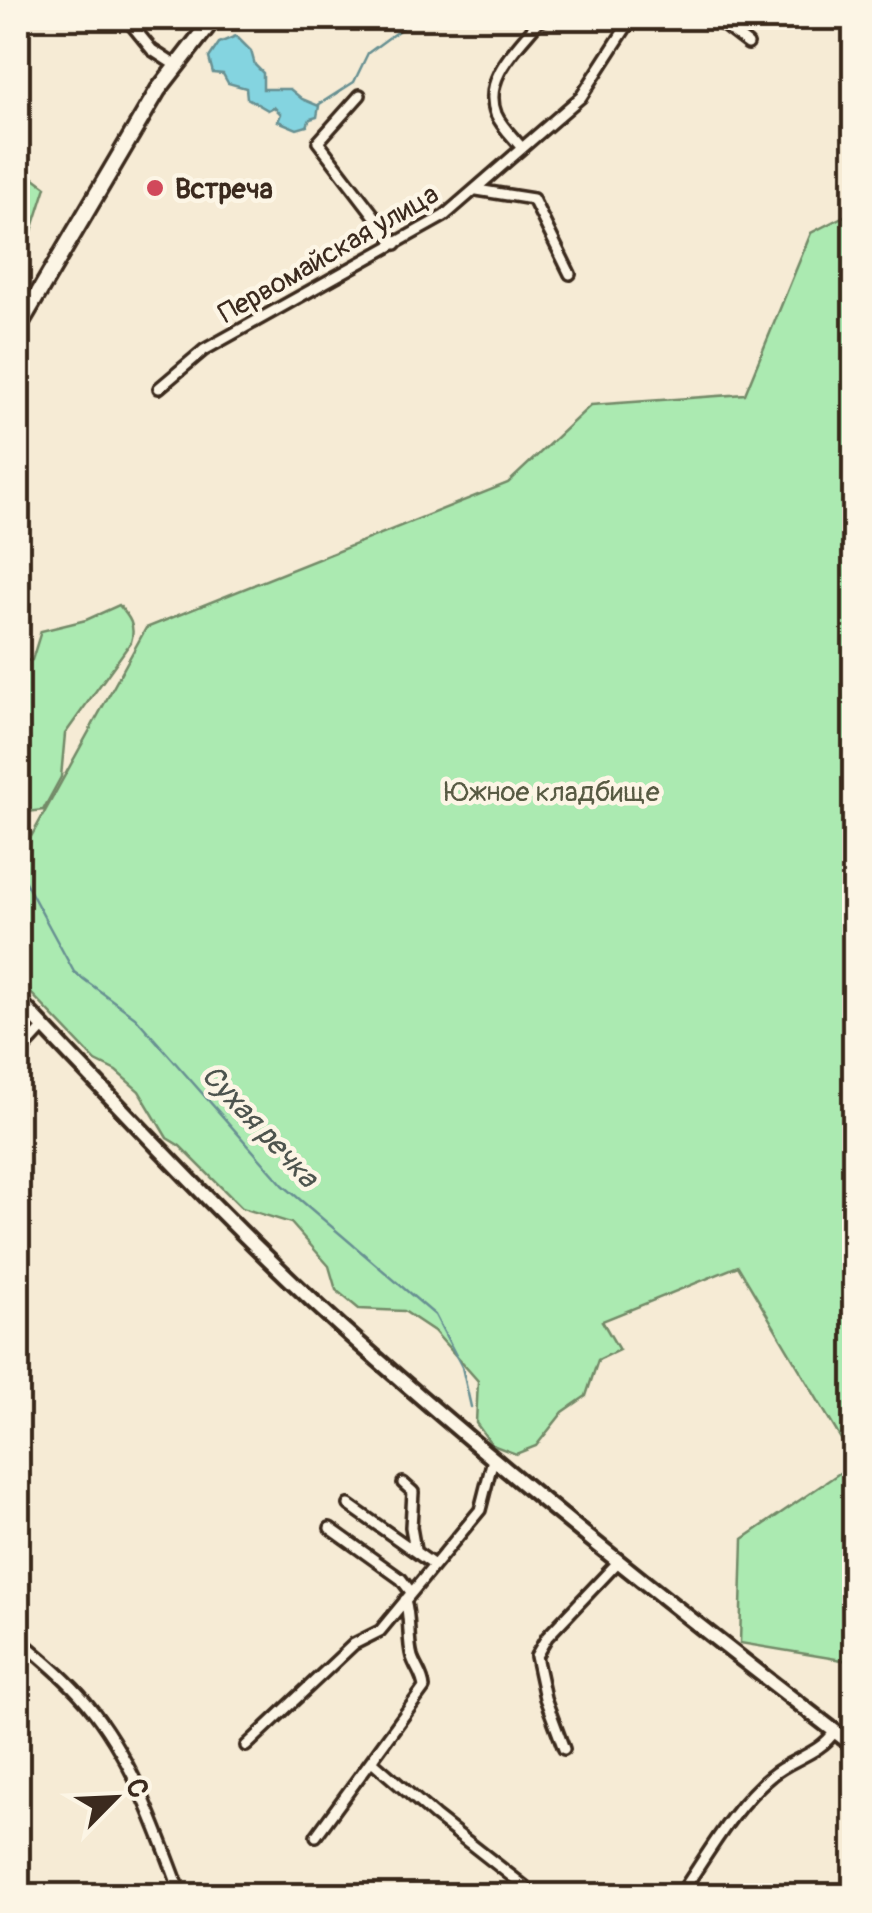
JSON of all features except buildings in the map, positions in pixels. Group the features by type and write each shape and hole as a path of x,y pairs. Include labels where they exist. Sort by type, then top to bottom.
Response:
{"main road":[{"path":"18,328 130,134 175,65 214,18"},
{"path":"18,1000 270,1259 360,1344 703,1631 854,1746"}],"street":[{"path":"126,18 152,50 175,65"},
{"path":"521,147 496,115 493,95 498,72 538,22 547,18"},
{"name":"Первомайская улица","path":"158,388 204,350 444,216 581,97 632,18"},
{"path":"714,18 748,44"},
{"path":"360,96 318,142 396,244"},
{"path":"477,190 533,199 570,274"},
{"path":"18,1055 44,1027"},
{"path":"246,1746 354,1644 380,1631 480,1510 493,1459"},
{"path":"404,1483 412,1492 415,1550"},
{"path":"349,1505 434,1565"},
{"path":"316,1836 424,1688 411,1652 408,1596 400,1579 330,1528"},
{"path":"564,1749 545,1698 536,1656 547,1637 620,1561"},
{"path":"18,1638 84,1700 110,1734 152,1816 182,1896"},
{"path":"679,1896 716,1841 769,1777 824,1746 834,1731"},
{"path":"372,1761 536,1896"}],"green space":[{"path":"26,172 46,187 18,266 18,178"},
{"name":"Южное кладбище","path":"854,211 854,1461 738,1266 602,1321 619,1350 598,1360 586,1396 563,1412 536,1446 516,1454 492,1445 476,1423 478,1381 434,1331 404,1311 359,1309 336,1290 329,1266 291,1223 242,1208 180,1146 167,1138 139,1091 116,1071 96,1061 30,992 22,969 24,959 18,957 18,826 28,828 32,835 146,628 508,483 591,405 745,394 811,233"},
{"path":"119,605 131,622 131,642 65,734 61,777 43,810 18,813 18,656 24,661 32,660 41,631 86,620"},
{"path":"854,1463 854,1662 740,1643 743,1539"}],"water":[{"path":"236,36 251,51 255,65 263,73 263,89 290,89 319,106 317,117 310,119 307,126 297,129 278,121 281,114 274,107 268,110 247,98 246,88 228,83 223,74 213,73 209,58 219,43"}],"waterway":[{"path":"318,105 354,82 368,53 402,28 400,18"},
{"name":"Сухая речка","path":"18,869 74,972 135,1017 283,1185 435,1315 462,1367 471,1407"}],"place":[{"name":"Встреча","path":"155,188"}]}
